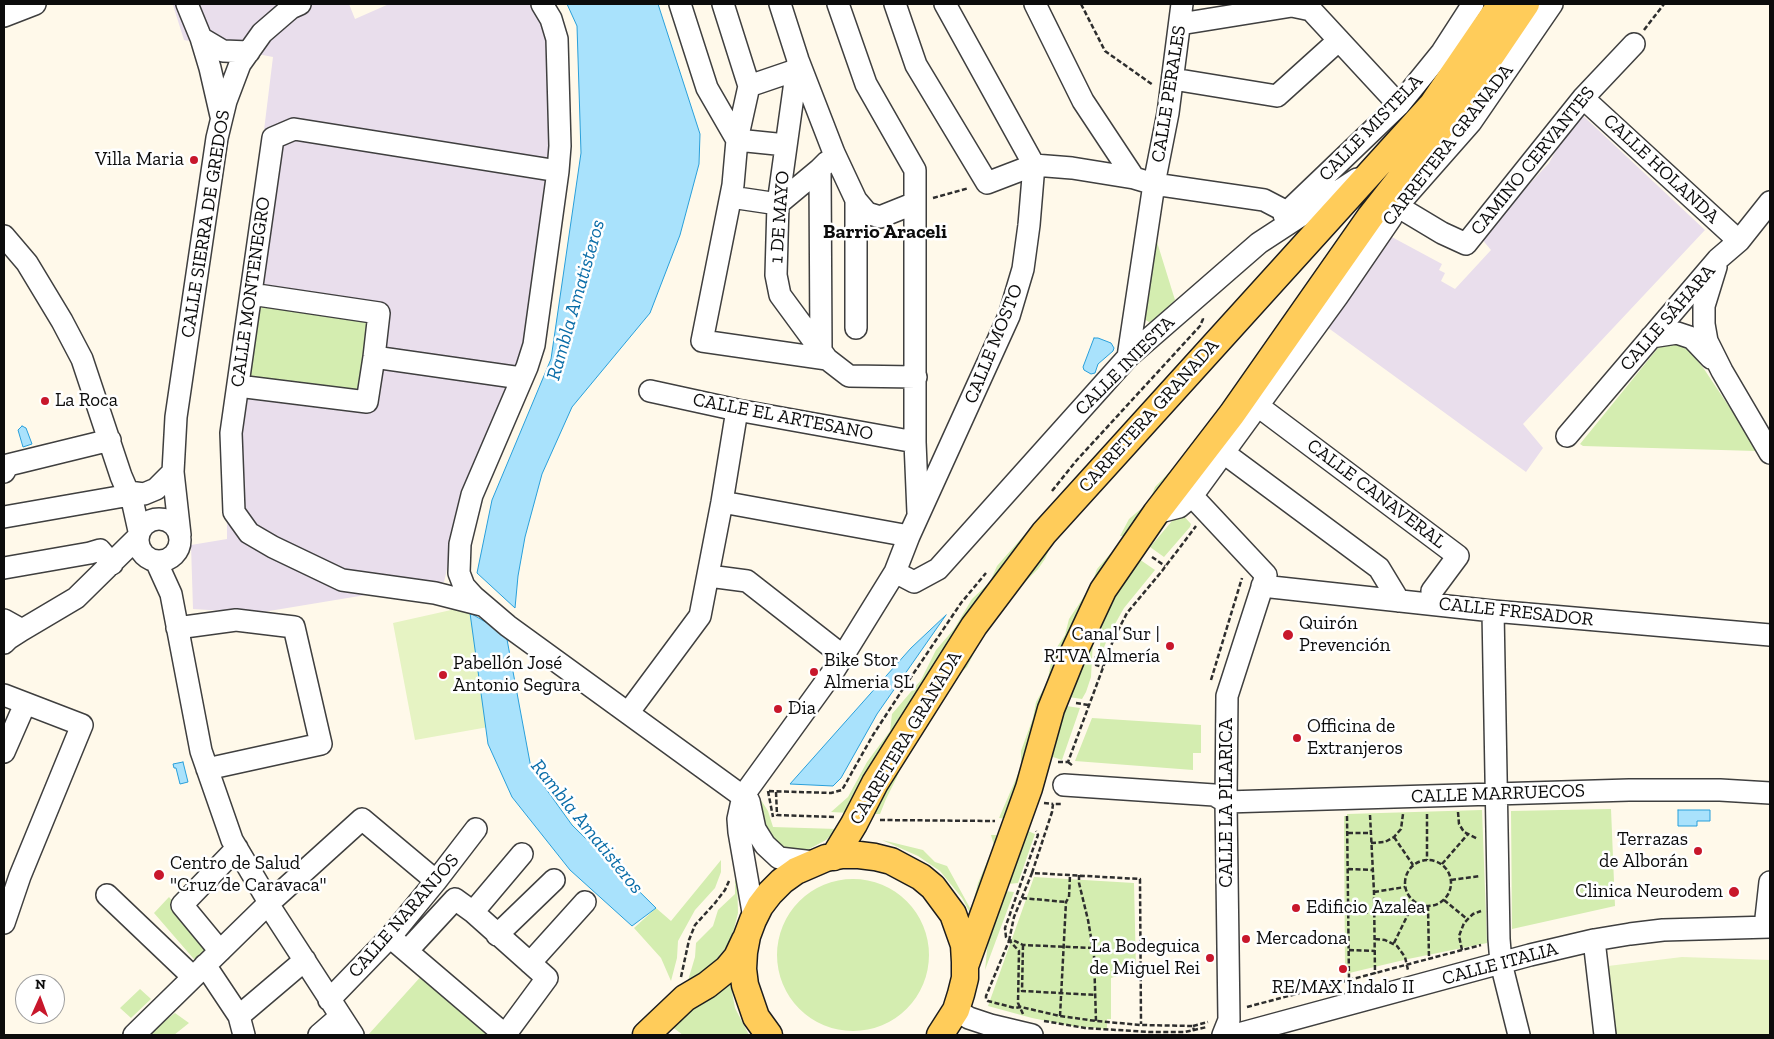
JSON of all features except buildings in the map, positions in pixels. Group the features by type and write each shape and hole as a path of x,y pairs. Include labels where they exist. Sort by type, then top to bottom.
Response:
{"main road":[{"name":"CARRETERA GRANADA","path":"824,859 854,824 875,783 974,626 1044,533 1432,105 1501,4"},
{"name":"CARRETERA GRANADA","path":"965,966 1029,788 1051,710 1074,652 1103,590 1156,513 1386,213 1526,4"},
{"path":"646,1035 685,998 727,969 737,957 765,899 782,881 796,871 824,859 859,855 891,861 921,877 933,887 953,914 964,945 965,966 962,994 956,1010 940,1035"},
{"path":"751,925 744,952 743,969 749,1001 763,1031"}],"street":[{"path":"4,16 35,4"},
{"path":"187,4 201,38 222,118"},
{"name":"CALLE SIERRA DE GREDOS","path":"171,594 178,544 174,472 176,416 217,138 240,64 262,33 291,8 300,4"},
{"path":"542,4 556,30 560,146 534,345 472,494 460,540 458,573 464,586 474,597 515,632 749,800 754,828 764,845 779,858 824,859"},
{"path":"680,4 707,88 737,140"},
{"path":"723,4 749,86 737,140 731,197 702,341 824,355 849,376 916,377"},
{"path":"780,4 827,161 824,355"},
{"path":"838,4 866,84 915,170 915,442 918,517"},
{"path":"895,4 916,64 987,183 1034,165 1072,168 1134,178 1154,184 1264,200 1287,212"},
{"path":"944,4 1034,165"},
{"path":"1035,4 1083,101 1134,178"},
{"name":"CALLE MISTELA","path":"1259,243 1287,212 1399,105 1442,52 1473,4"},
{"name":"CARRETERA GRANADA","path":"1156,513 1179,507 1192,496 1337,297 1386,213 1471,122 1552,4"},
{"path":"1181,14 1292,6 1311,10 1399,105"},
{"name":"CALLE PERALES","path":"1128,357 1154,184 1168,113 1164,82 1181,14"},
{"path":"201,38 223,52 231,67 234,80"},
{"path":"1164,82 1277,96 1339,40"},
{"name":"CAMINO CERVANTES","path":"1386,213 1442,233 1466,244 1583,98 1634,44"},
{"path":"223,52 249,52"},
{"path":"749,86 797,65"},
{"name":"1 DE MAYO","path":"797,65 778,204 776,275 780,295 824,355"},
{"name":"CALLE HOLANDA","path":"1583,98 1739,240"},
{"name":"CALLE MONTENEGRO","path":"482,605 435,593 342,580 273,547 249,533 234,512 231,434 273,138 294,129 558,170"},
{"path":"737,140 786,145"},
{"path":"731,197 778,204 827,161"},
{"path":"827,161 867,213 880,217 915,203"},
{"name":"CALLE MOSTO","path":"742,796 843,656 895,572 909,536 1009,316 1023,269 1034,165"},
{"name":"CALLE INIESTA","path":"895,572 914,582 938,569 1128,357 1259,243 1378,166"},
{"path":"856,200 856,328"},
{"name":"CALLE SÁHARA","path":"1567,436 1718,259 1739,240 1770,202"},
{"path":"4,236 27,263 82,359 121,476 130,497 139,547 142,554 152,560 171,594 197,733 207,769 232,840 267,899 268,904 353,1035"},
{"path":"1718,259 1704,306 1704,324 1707,341 1722,371 1770,453"},
{"path":"238,386 367,402 380,313 250,294"},
{"path":"1652,337 1677,332 1692,338 1722,371"},
{"path":"374,356 521,378"},
{"name":"CALLE EL ARTESANO","path":"650,391 738,410 915,442"},
{"name":"CALLE CANAVERAL","path":"1258,406 1458,556 1432,591"},
{"path":"628,713 700,616 738,410"},
{"path":"4,472 8,465 110,440"},
{"path":"1224,453 1379,568 1399,601"},
{"path":"4,517 144,494 156,489 174,472"},
{"name":"CALLE SIERRA DE GREDOS","path":"157,518 174,472"},
{"path":"1192,496 1264,581"},
{"path":"4,568 100,550 114,562 166,560 178,544 173,524 167,520 157,518 130,497"},
{"path":"722,502 909,536"},
{"path":"4,644 13,625 76,598 114,562 138,535 144,524 157,518"},
{"path":"435,593 451,578 458,563"},
{"path":"708,576 747,581 843,656"},
{"name":"CALLE FRESADOR","path":"1264,581 1399,601 1770,634"},
{"name":"CALLE LA PILARICA","path":"1213,1032 1229,1020 1226,802 1227,696 1264,581"},
{"path":"1492,610 1496,753 1495,794 1501,964 1519,1035"},
{"path":"177,628 236,620 294,627 321,744 207,769"},
{"path":"4,695 82,725 20,876 4,923"},
{"path":"4,752 25,704"},
{"name":"CALLE MARRUECOS","path":"1226,802 1629,790 1720,790 1770,793"},
{"path":"1063,795 1214,794 1226,802"},
{"path":"742,796 738,832 751,925"},
{"path":"134,1035 268,904 362,819 436,881"},
{"name":"CALLE NARANJOS","path":"329,1000 390,937 476,829"},
{"path":"237,848 182,905 206,964 242,1026 305,960"},
{"path":"473,912 522,854"},
{"path":"497,935 554,880"},
{"path":"1768,927 1770,882"},
{"path":"107,895 206,964"},
{"path":"390,937 505,1035 547,978 473,912 455,899 407,951"},
{"path":"530,963 585,902"},
{"name":"CALLE ITALIA","path":"1235,1035 1263,1024 1594,940 1663,930 1768,927"},
{"path":"1594,940 1605,1035"},
{"path":"956,1010 969,1018 990,1025 1032,1024"},
{"path":"319,1035 334,1022 343,1035"}],"path":[{"path":"1081,4 1105,51 1164,82"},
{"path":"1634,44 1664,4"},
{"path":"915,203 987,183"},
{"path":"1068,762 1120,626 1127,613 1198,524 1202,529"},
{"path":"1148,554 1165,566"},
{"path":"1210,684 1244,571"},
{"path":"1054,762 1068,762 1073,766 1081,767"},
{"path":"770,792 773,818"},
{"path":"776,792 777,815 836,817"},
{"path":"1044,803 1052,804 1063,795"},
{"path":"1052,804 1052,812 1032,873 1014,917 1009,941 986,999 1015,1008 1021,1007 1060,1016 1142,1025 1192,1026 1194,1031"},
{"path":"1450,811 1465,811"},
{"path":"1458,811 1459,824 1468,834 1481,839"},
{"path":"1422,812 1428,812 1427,860"},
{"path":"1365,814 1377,813"},
{"path":"1398,813 1408,813"},
{"path":"1371,843 1385,842 1394,837 1403,823 1403,813"},
{"path":"1348,981 1347,814 1353,814"},
{"path":"1370,814 1374,892 1375,974"},
{"path":"877,820 998,821"},
{"path":"1030,829 1037,831 1038,835 1005,926 1006,937 1020,950 1018,1003 1032,1024 1122,1031 1213,1032"},
{"path":"1348,833 1371,833"},
{"path":"1442,864 1468,834"},
{"path":"1394,837 1413,865"},
{"path":"1427,860 1442,864 1448,871 1451,880 1449,893 1444,900 1439,904 1428,906 1414,902 1408,895 1405,887 1406,874 1413,865 1427,860"},
{"path":"1348,870 1373,870"},
{"path":"1032,873 1140,879 1142,1025"},
{"path":"1060,1016 1066,902 1069,897 1070,875"},
{"path":"1079,875 1079,883 1093,948 1096,1021"},
{"path":"1451,880 1487,875"},
{"path":"1374,892 1405,887"},
{"path":"1022,898 1066,902"},
{"path":"1444,900 1467,919"},
{"path":"1393,943 1414,902"},
{"path":"1428,906 1429,959"},
{"path":"1462,950 1460,932 1467,919 1476,912 1487,911"},
{"path":"1348,912 1374,913"},
{"path":"1375,939 1393,943 1403,953 1407,965"},
{"path":"1009,941 1012,940 1023,945 1093,948"},
{"path":"1253,1006 1487,943"},
{"path":"1023,945 1022,991 1096,995"},
{"path":"1348,950 1375,950"},
{"path":"1261,1004 1263,1024"}],"shaded area":[{"path":"349,4 355,19 389,4 530,4 546,30 550,183 526,351 463,499 444,582 257,613 193,609 191,545 227,539 227,384 369,399 385,310 244,293 273,57 184,40 173,5"},
{"path":"1578,111 1705,230 1523,424 1543,448 1526,472 1327,327 1390,236 1442,264 1439,270 1445,273 1441,281 1455,289 1491,250 1480,237 1549,163"}],"green space":[{"path":"1157,242 1175,300 1154,321 1149,322 1144,319 1144,314"},
{"path":"257,301 368,317 358,396 246,380"},
{"path":"1666,344 1684,347 1692,354 1734,414 1756,451 1583,446 1580,444 1658,348"},
{"path":"1209,422 1214,423 1127,536 1120,536 1129,519 1149,502 1155,487 1189,452"},
{"path":"1181,513 1191,524 1190,527 1164,557 1150,547 1178,514"},
{"path":"1026,533 1030,536 850,813 831,812 848,797 867,762 890,731 892,714 921,680 936,650 954,629 972,599 990,582 997,566"},
{"path":"1042,550 1049,550 1045,559 1038,569 1008,599 999,615 984,633 967,667 951,682 944,697 930,714 922,733 901,765 880,814 869,814 937,697 990,619"},
{"path":"1115,553 1010,819 999,818 1021,767 1021,751 1033,718 1036,702 1047,683 1053,653 1065,635 1069,619 1091,586 1097,569 1110,554"},
{"path":"1139,559 1155,570 1124,608 1110,633 1099,659 1103,607"},
{"name":"Pabellón José Antonio Segura","path":"469,606 494,726 415,740 393,623"},
{"path":"1093,641 1091,677 1086,692 1082,699 1069,697"},
{"path":"1066,706 1080,708 1062,760 1050,756"},
{"path":"1092,718 1201,725 1201,753 1193,753 1193,770 1075,761"},
{"path":"757,794 768,811 773,827 837,829 826,840 804,851 782,849 768,835"},
{"path":"1611,809 1615,906 1512,929 1511,811"},
{"path":"1482,810 1487,943 1345,974 1344,816 1347,816 1347,814"},
{"path":"1028,831 1035,834 1018,883 1008,884"},
{"path":"991,835 1004,835 971,915 962,898 940,871 918,856 882,840 923,850 935,862 947,866 970,908 972,907 978,883 994,845"},
{"path":"721,860 721,872 715,888 695,910 678,941 677,958 671,981 661,958 634,928 656,908 671,921"},
{"path":"737,876 738,913 727,946 711,966 687,984 695,957 696,943 713,926 718,910 735,894 735,880"},
{"path":"1034,877 1134,883 1136,970 1111,978 1111,1019 1107,1019 1107,1029 1072,1026 988,1006"},
{"path":"853,879 868,880 882,884 895,891 907,901 917,913 924,926 928,940 928,970 924,984 917,997 907,1009 895,1019 882,1026 868,1030 853,1031 838,1030 824,1026 811,1019 799,1009 789,997 782,984 778,970 777,955 778,940 782,926 789,913 799,901 811,891 824,884 838,880"},
{"path":"1004,891 1014,892 985,970 988,941"},
{"path":"169,897 216,950 199,965 154,913"},
{"path":"1682,957 1770,960 1770,1035 1616,1035 1608,966"},
{"path":"424,973 498,1035 368,1035"},
{"path":"730,981 735,1008 749,1035 683,1035 671,1026 688,1010"},
{"path":"140,989 151,999 131,1018 120,1008"},
{"path":"175,1013 189,1023 174,1035 148,1034"}],"water":[{"name":"Rambla Amatisteros","path":"567,4 658,4 700,134 699,164 680,235 650,313 572,407 542,474 525,537 515,608 477,573 492,500 551,359 581,153 577,26"},
{"path":"1094,338 1111,343 1114,348 1098,364 1095,373 1091,374 1084,370 1083,367"},
{"path":"22,426 26,428 32,444 23,447 18,430"},
{"path":"470,613 506,634 531,768 572,825 656,908 632,926 570,870 512,797 488,744"},
{"path":"946,615 877,714 841,778 833,786 790,784 911,648"},
{"path":"183,762 188,782 180,784 176,768 174,768 173,764"},
{"path":"1678,810 1710,810 1710,821 1697,821 1697,826 1678,826"}],"place":[{"name":"Villa Maria","path":"194,160"},
{"name":"La Roca","path":"45,401"},
{"name":"Quirón Prevención","path":"1288,635"},
{"name":"Canal Sur | RTVA Almería","path":"1170,646"},
{"name":"Bike Stor Almeria SL","path":"814,672"},
{"name":"Pabellón José Antonio Segura","path":"443,675"},
{"name":"Dia","path":"778,709"},
{"name":"Officina de Extranjeros","path":"1297,738"},
{"name":"Terrazas de Alborán","path":"1698,851"},
{"name":"Centro de Salud \"Cruz de Caravaca\"","path":"159,875"},
{"name":"Clinica Neurodem","path":"1734,892"},
{"name":"Edificio Azalea","path":"1296,908"},
{"name":"Mercadona","path":"1246,939"},
{"name":"La Bodeguica de Miguel Rei","path":"1210,958"},
{"name":"RE/MAX Indalo II","path":"1343,969"}],"district":[{"name":"Barrio Araceli","path":"885,232"}]}
